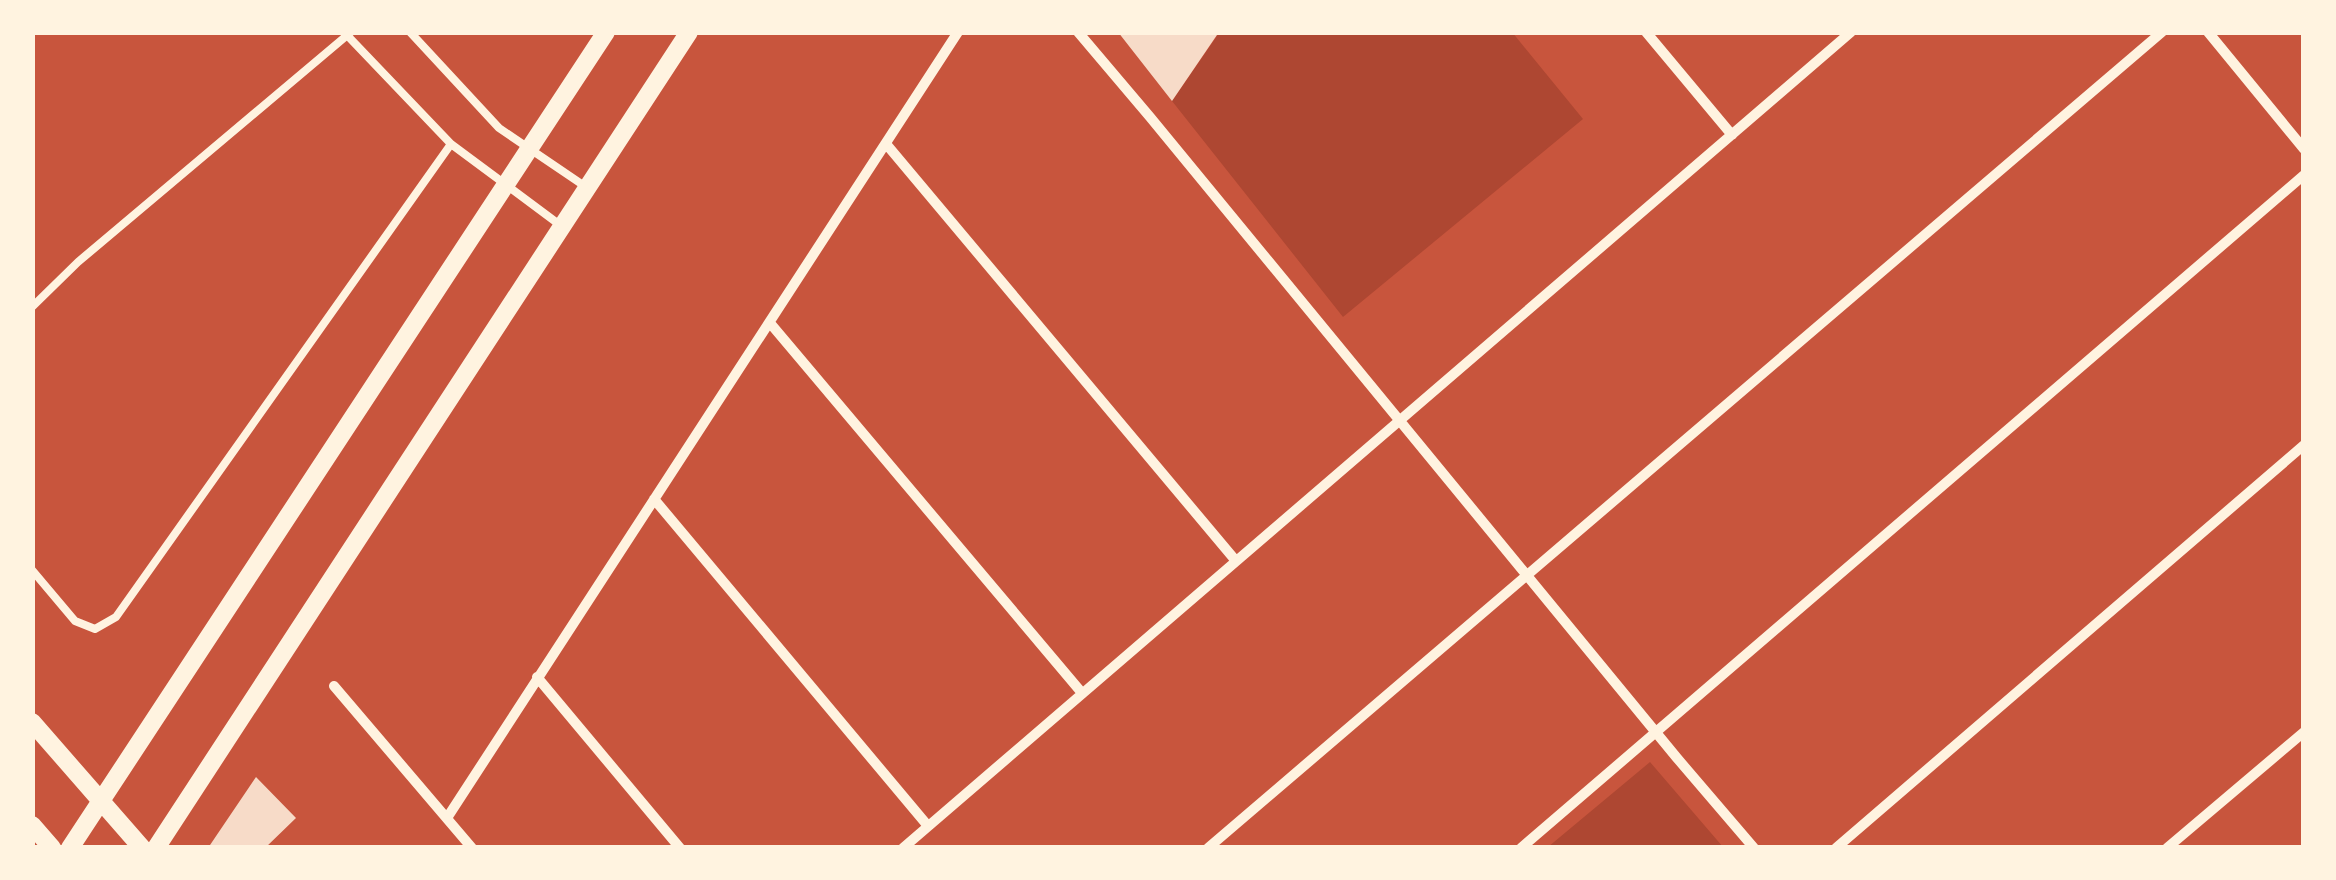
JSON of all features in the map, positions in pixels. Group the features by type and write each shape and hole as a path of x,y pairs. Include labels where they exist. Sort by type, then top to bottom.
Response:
{"street":[{"path":"70,848 606,32"},
{"path":"156,848 688,32"},
{"path":"447,818 958,32"},
{"path":"1078,32 1754,848"},
{"path":"1646,32 1732,135"},
{"path":"903,848 1851,32"},
{"path":"1208,848 2162,32"},
{"path":"2208,32 2304,149"},
{"path":"887,145 1236,562"},
{"path":"1520,848 2304,175"},
{"path":"770,323 1082,694"},
{"path":"1836,848 2304,444"},
{"path":"654,499 928,826"},
{"path":"538,677 680,848"},
{"path":"334,686 472,848"},
{"path":"32,722 142,848"},
{"path":"2167,848 2304,732"},
{"path":"32,825 52,848"}],"lane":[{"path":"410,32 499,128 588,188"},
{"path":"32,306 78,262 347,34 451,144 562,227"},
{"path":"32,570 75,621 94,629 116,617 451,144"}],"shaded area":[{"path":"1512,32 1583,119 1343,317 1172,101 1219,33"},
{"path":"1650,762 1723,847 1548,847"}],"building":[{"path":"1118,32 1219,32 1172,101"},
{"path":"256,777 296,818 265,848 208,848"}]}
